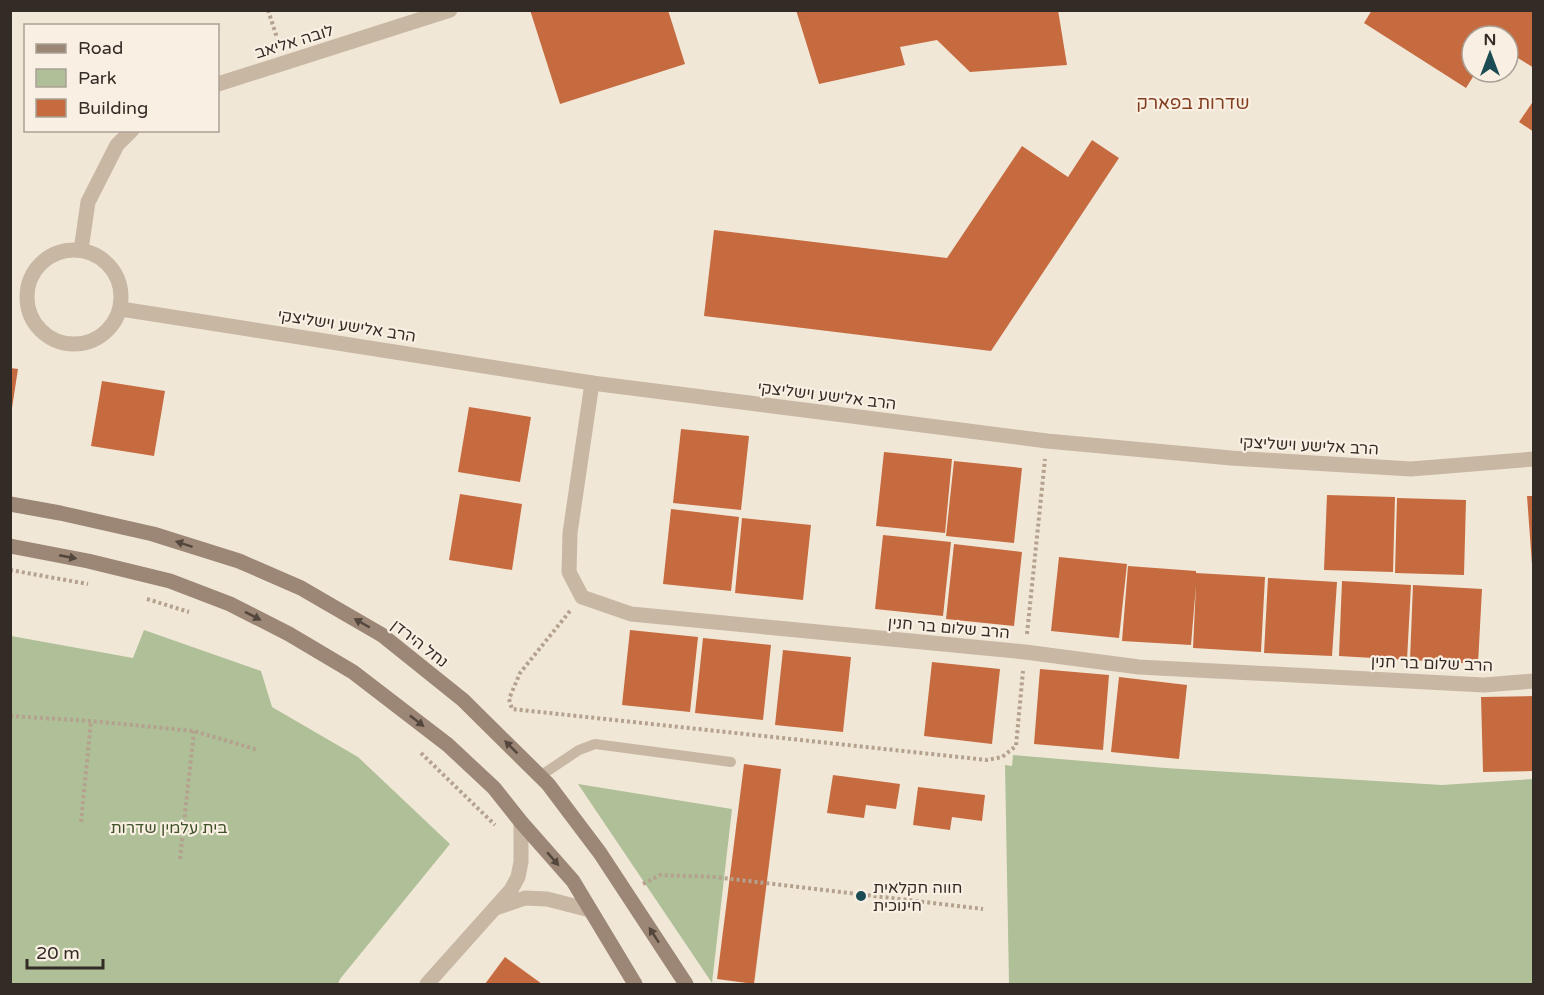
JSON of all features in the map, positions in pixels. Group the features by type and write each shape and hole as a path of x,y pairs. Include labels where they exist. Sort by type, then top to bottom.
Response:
{"main road":[{"name":"נחל הירדן","path":"10,504 153,534 238,561 301,588 382,634 463,700 548,784 600,853 686,984"},
{"path":"10,546 88,561 170,581 230,604 289,634 353,672 448,745 494,788 573,881 635,984"}],"street":[{"name":"לובה אליאב","path":"219,84 450,10"},
{"path":"81,250 88,201 117,146 130,132"},
{"path":"64,250 81,250 94,253 108,263 117,276 122,292 121,309 108,330 95,340 79,344 62,343 48,337 36,325 28,311 26,294 28,282 36,267 49,256 64,250"},
{"path":"10,292 26,294"},
{"name":"הרב אלישע וישליצקי","path":"121,309 592,383 1047,441 1231,458 1411,469 1533,459"},
{"path":"582,597 569,572 570,533 592,383"},
{"name":"הרב שלום בר חנין","path":"582,597 631,614 1025,652 1139,667 1484,685 1533,681"},
{"path":"427,984 510,890 518,877 521,822"},
{"path":"493,909 525,898 547,899 590,910"}],"lane":[{"path":"540,776 579,750 595,744 731,762"}],"path":[{"path":"268,10 285,63"},
{"path":"582,597 520,673 509,699 512,710 987,760 1002,757 1016,746 1047,441"},
{"path":"10,570 89,584"},
{"path":"145,598 190,612"},
{"path":"10,716 194,731 258,750"},
{"path":"81,822 91,721"},
{"path":"180,859 194,731"},
{"path":"415,746 497,827"},
{"path":"626,893 660,875 715,877 983,909"}],"green space":[{"name":"בית עלמין שדרות","path":"144,630 261,671 272,707 358,757 450,844 338,984 11,984 11,636 133,658"},
{"path":"1013,755 1165,768 1442,785 1533,779 1533,984 1009,984 1005,765 1012,766"},
{"path":"578,784 732,809 712,983"}],"building":[{"path":"530,10 668,10 685,64 560,104"},
{"path":"796,10 1058,10 1067,65 970,72 937,40 900,47 905,65 819,84"},
{"path":"1372,10 1534,10 1534,68 1520,59 1520,24 1460,24 1460,84 1468,84 1466,88 1364,23"},
{"path":"1534,100 1534,132 1519,122"},
{"path":"1092,140 1119,158 991,351 704,316 714,230 947,258 1022,146 1068,177"},
{"path":"10,368 18,369 12,408 10,408"},
{"path":"102,381 165,391 154,456 91,446"},
{"path":"469,407 531,417 520,482 458,472"},
{"path":"681,429 749,436 741,510 673,503"},
{"path":"884,452 952,459 945,533 876,526"},
{"path":"954,461 1022,468 1014,543 946,536"},
{"path":"460,494 522,504 512,570 449,560"},
{"path":"1327,495 1395,497 1393,572 1324,570"},
{"path":"1527,496 1534,496 1534,564 1532,564"},
{"path":"1397,498 1466,500 1464,575 1395,573"},
{"path":"671,509 739,517 731,591 663,584"},
{"path":"742,518 811,525 803,600 735,593"},
{"path":"883,535 951,542 943,616 875,609"},
{"path":"954,544 1022,552 1014,626 946,619"},
{"path":"1059,557 1127,564 1119,638 1051,631"},
{"path":"1128,566 1265,577 1261,652 1193,648 1196,585 1191,645 1122,641"},
{"path":"1268,578 1337,582 1332,656 1264,653"},
{"path":"1342,581 1411,585 1407,660 1339,656"},
{"path":"1413,585 1482,589 1478,664 1410,660"},
{"path":"630,630 698,637 690,712 622,705"},
{"path":"703,638 771,645 763,720 695,713"},
{"path":"783,650 851,657 843,732 775,725"},
{"path":"932,662 1000,669 992,744 924,736"},
{"path":"1040,669 1109,675 1103,750 1034,744"},
{"path":"1119,677 1187,685 1179,759 1111,752"},
{"path":"1534,696 1534,771 1483,772 1481,697"},
{"path":"744,764 781,769 754,984 717,979"},
{"path":"833,775 900,784 896,809 866,805 864,818 827,813"},
{"path":"918,787 985,795 982,821 952,817 950,830 913,825"},
{"path":"505,957 542,984 485,984"}],"place":[{"name":"חווה חקלאית חינוכית","path":"861,896"}],"district":[{"name":"שדרות בפארק","path":"1193,103"}]}
